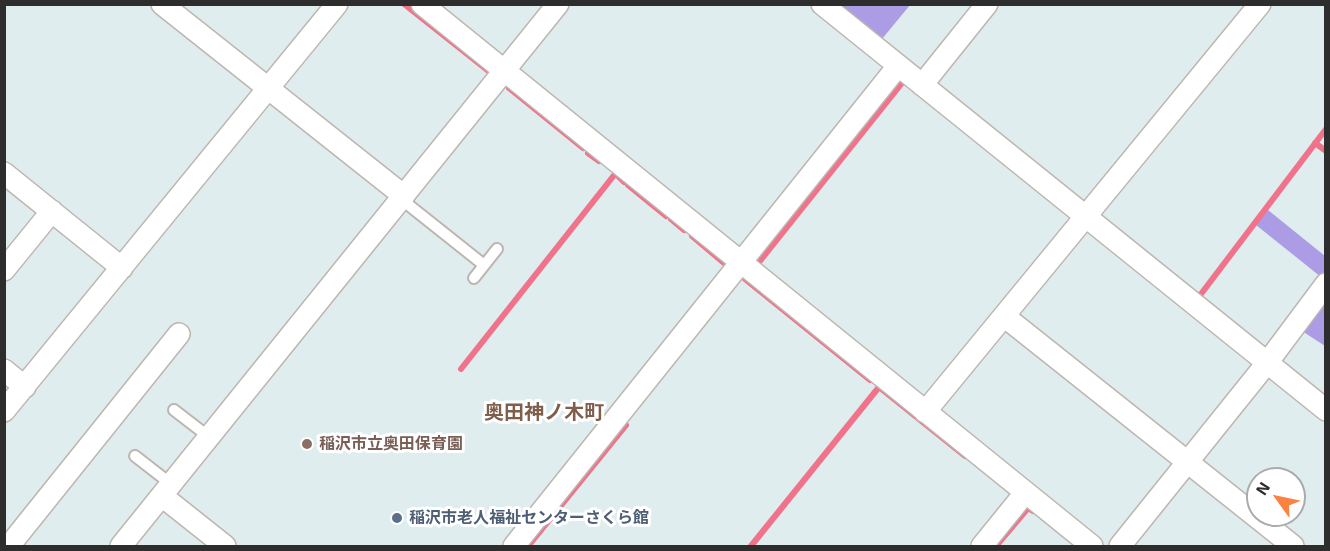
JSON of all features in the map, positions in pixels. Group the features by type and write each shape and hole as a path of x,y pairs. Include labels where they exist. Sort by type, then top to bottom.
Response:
{"street":[{"path":"162,4 403,197"},
{"path":"4,411 337,4"},
{"path":"422,4 1092,546"},
{"path":"121,546 558,4"},
{"path":"822,4 1326,410"},
{"path":"922,85 987,4"},
{"path":"925,412 1260,4"},
{"path":"514,546 898,66"},
{"path":"4,172 122,268"},
{"path":"4,270 52,211"},
{"path":"1120,546 1267,363 1326,284"},
{"path":"1004,316 1293,546"},
{"path":"9,546 179,334"},
{"path":"4,370 25,387"},
{"path":"166,490 225,546"},
{"path":"982,546 1025,493"}],"lane":[{"path":"403,197 484,265"},
{"path":"474,278 497,249"},
{"path":"174,410 209,437"},
{"path":"135,456 166,490"}],"shaded area":[{"path":"840,5 910,5 882,39"},
{"path":"1268,210 1325,256 1325,271 1321,277 1256,225"},
{"path":"1325,300 1325,346 1302,331"}],"waterway":[{"path":"404,4 491,73"},
{"path":"756,266 902,83"},
{"path":"509,88 583,148"},
{"path":"1198,298 1326,129"},
{"path":"1315,143 1326,151"},
{"path":"588,153 599,161"},
{"path":"461,369 615,174"},
{"path":"619,177 624,182"},
{"path":"628,185 666,216"},
{"path":"671,219 684,230"},
{"path":"692,236 724,263"},
{"path":"745,279 870,380"},
{"path":"751,546 879,387 965,456"},
{"path":"528,546 626,425"},
{"path":"996,546 1028,508 1033,511"}],"place":[{"name":"稲沢市立奥田保育園","path":"307,444"},
{"name":"稲沢市老人福祉センターさくら館","path":"397,518"}],"district":[{"name":"奥田神ノ木町","path":"544,412"}]}
